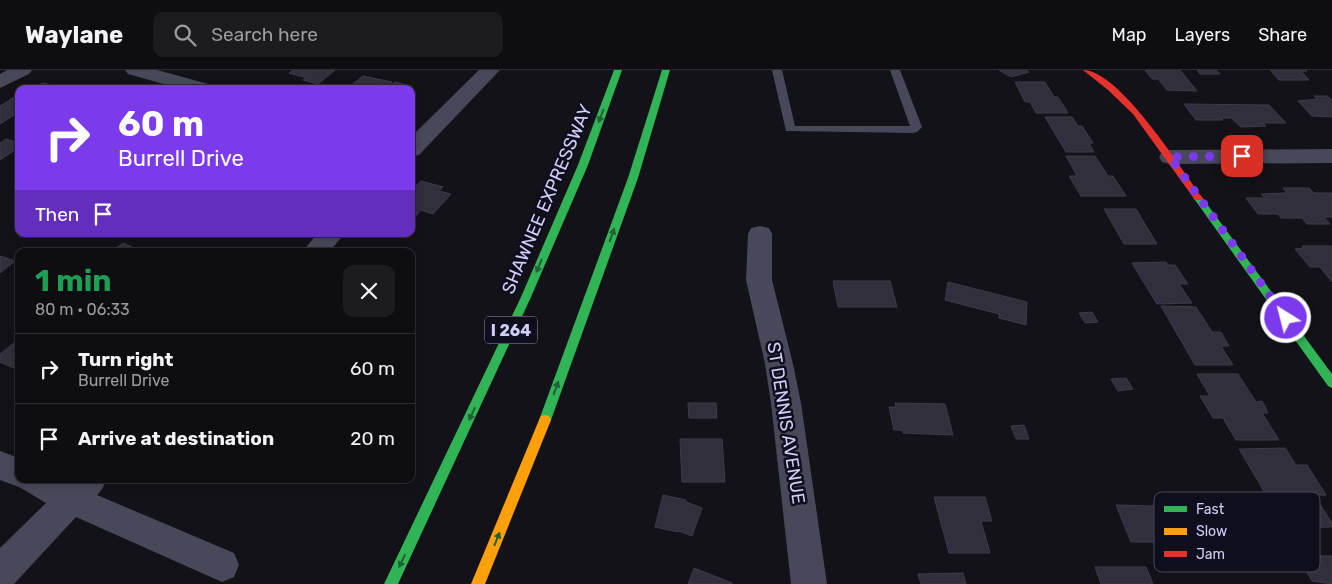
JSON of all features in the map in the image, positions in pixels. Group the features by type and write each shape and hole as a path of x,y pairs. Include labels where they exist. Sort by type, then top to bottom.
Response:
{"main road":[{"name":"SHAWNEE EXPRESSWAY","path":"391,584 526,297 583,165 618,70"},
{"path":"478,584 541,430 633,178 666,70"},
{"path":"1087,70 1136,112 1332,383"}],"street":[{"path":"0,82 22,70"},
{"path":"135,70 190,85"},
{"path":"415,143 490,70"},
{"path":"1170,157 1332,156"},
{"name":"ST DENNIS AVENUE","path":"760,234 759,280 779,364 786,403 809,584"},
{"path":"318,248 329,237"},
{"path":"0,465 15,472"},
{"path":"51,483 81,489 222,565"},
{"path":"0,573 81,489"}],"lane":[{"path":"777,70 790,129 913,130 916,127 895,70"}],"building":[{"path":"293,70 335,70 318,84 303,80 307,78 289,73"},
{"path":"999,70 1026,70 1029,72 1011,77"},
{"path":"1145,70 1180,70 1197,91 1167,90 1158,79 1152,79"},
{"path":"1197,70 1216,70 1220,74 1200,74"},
{"path":"1270,70 1305,70 1307,71 1301,71 1309,80 1279,80"},
{"path":"363,76 392,82 389,85 352,85"},
{"path":"395,82 408,85 392,85"},
{"path":"1015,82 1045,82 1054,97 1058,97 1068,113 1036,113 1030,102 1025,102"},
{"path":"1314,96 1327,96 1332,100 1332,117 1312,116 1298,101 1317,99"},
{"path":"15,97 15,115 0,124 0,106"},
{"path":"1184,104 1269,105 1286,123 1263,123 1266,126 1241,127 1231,118 1221,118 1223,120 1196,120"},
{"path":"1045,117 1072,117 1078,126 1082,126 1093,143 1089,143 1094,152 1066,152"},
{"path":"6,139 15,142 15,150 0,160 0,143"},
{"path":"1066,156 1095,156 1108,176 1113,176 1126,196 1081,196 1069,176 1077,176"},
{"path":"421,181 443,187 439,191 451,194 433,214 421,210 415,217 415,187"},
{"path":"1283,188 1309,188 1314,193 1332,193 1332,217 1324,217 1330,224 1307,224 1302,218 1281,218 1278,214 1258,214 1246,198 1265,198 1261,194 1287,193"},
{"path":"1104,209 1136,209 1157,244 1124,244"},
{"path":"123,243 132,247 131,248 116,248"},
{"path":"1302,246 1332,246 1332,282 1320,267 1310,267 1295,249 1304,248"},
{"path":"0,256 15,261 0,273"},
{"path":"1166,262 1168,265 1175,265 1188,284 1179,284 1192,303 1157,304 1132,263"},
{"path":"833,281 890,281 897,307 838,307"},
{"path":"948,282 1027,302 1026,325 999,318 999,314 945,300"},
{"path":"1161,306 1196,307 1212,332 1221,332 1229,346 1221,346 1233,365 1195,365"},
{"path":"1092,312 1098,322 1085,323 1079,313"},
{"path":"15,342 15,369 0,362 0,354"},
{"path":"1197,374 1238,374 1256,402 1262,401 1268,413 1262,413 1279,440 1236,440 1223,418 1213,418 1200,396 1210,396"},
{"path":"1126,378 1133,389 1118,391 1111,379"},
{"path":"688,403 716,403 717,418 689,418"},
{"path":"895,403 945,404 953,435 903,433 902,430 894,430 889,407 896,407"},
{"path":"1024,425 1029,439 1016,439 1011,426"},
{"path":"680,439 722,439 725,482 682,482"},
{"path":"1285,448 1296,465 1307,465 1326,495 1320,495 1320,492 1265,492 1239,449"},
{"path":"663,495 686,500 686,502 702,508 692,536 679,531 655,527"},
{"path":"934,497 985,497 992,521 981,521 990,553 949,553"},
{"path":"1320,504 1332,523 1332,527 1320,527"},
{"path":"1116,505 1154,506 1154,542 1131,542"},
{"path":"1320,556 1332,556 1332,584 1312,581 1307,572 1320,572"},
{"path":"1095,567 1146,567 1153,584 1101,584"},
{"path":"694,568 732,583 732,584 688,584"},
{"path":"963,573 966,584 921,584 918,574"}],"traffic: fast":[{"path":"391,584 526,297 583,165 618,70"},
{"path":"545,420 633,178 666,70"},
{"path":"1198,198 1332,383"}],"traffic: slow":[{"path":"478,584 545,420"}],"traffic: jam":[{"path":"1087,70 1111,88 1136,112 1198,198"}],"route":[{"path":"1242,156 1170,157 1286,318"}]}
